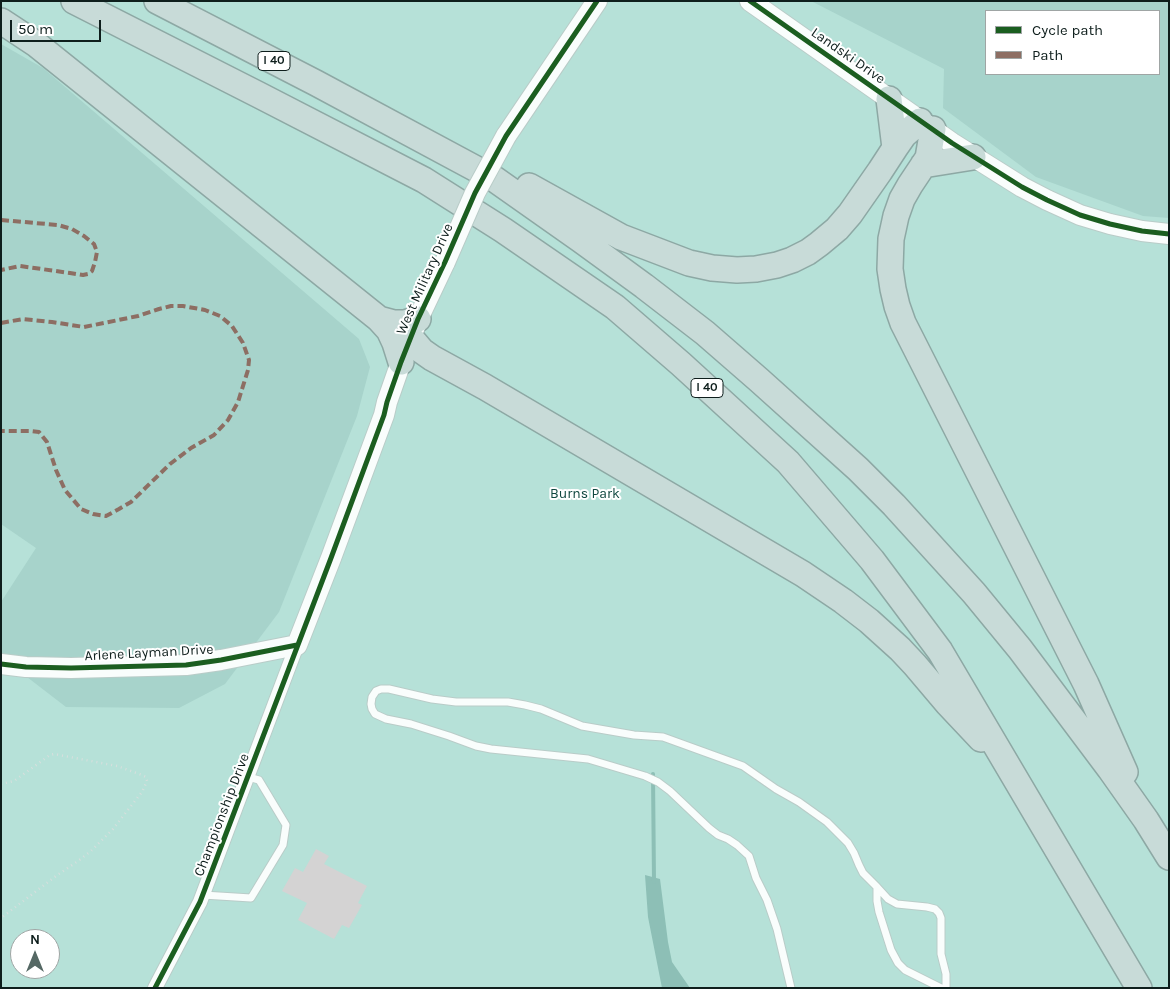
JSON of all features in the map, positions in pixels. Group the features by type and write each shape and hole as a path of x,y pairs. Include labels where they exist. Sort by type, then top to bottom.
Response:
{"highway":[{"name":"I 40","path":"74,1 424,180 503,230 615,307 681,364 788,462 872,560 940,651 1138,988"},
{"name":"I 40","path":"158,1 324,87 493,178 597,251 705,333 858,469 894,505 974,593 1020,649 1110,769 1146,820 1169,857"},
{"path":"1,21 36,44 380,320 389,330 395,343 399,368 440,363"},
{"path":"889,99 895,148"},
{"path":"493,178 510,176 621,237 689,263 712,268 756,269 792,260 808,252 831,234 850,214 904,135 927,125 930,152 902,199 891,239 890,269 896,306 903,324 1086,684 1146,820"},
{"path":"924,165 973,157"},
{"path":"380,320 404,323 414,329 422,352 795,569 843,601 900,649 948,704 1011,771"}],"street":[{"name":"West Military Drive","path":"297,645 384,415 414,329 474,193 506,136 597,1"},
{"name":"Landski Drive","path":"750,1 973,157 1022,187 1080,215 1142,231 1169,234"},
{"name":"Arlene Layman Drive","path":"1,664 26,667 71,668 186,664 221,660 297,645"},
{"name":"Championship Drive","path":"155,988 203,895 297,645"}],"lane":[{"path":"791,988 777,929 749,856 737,845 709,828 658,782 645,776 588,759 504,751 476,746 411,724 381,718 375,714 371,704 372,697 376,691 389,689 432,699 456,702 508,702 541,709 582,726 634,735 663,737 743,766 800,802 827,822 848,843 863,873 888,900 897,904 935,909 939,913 941,918 941,954 946,974 946,988"},
{"path":"203,895 251,898 283,845 286,825 259,780 248,776"},
{"path":"877,887 878,912 891,950 898,963 905,970 941,988"}],"path":[{"path":"1,784 14,781 54,754 117,766 142,775 146,777 147,781 142,792 113,829 91,851 1,918"}],"green space":[{"name":"Burns Park","path":"1,1 1169,1 1169,988 1,988"}],"shaded area":[{"path":"811,1 1169,1 1169,218 1143,216 1036,177 943,108 944,69"},
{"path":"1,44 43,68 359,339 370,367 357,416 279,612 225,684 179,708 66,707 1,657 1,602 36,548 1,524"},
{"path":"645,875 660,879 672,962 690,988 662,988 648,917"}],"building":[{"path":"316,849 329,856 324,864 367,886 358,903 362,905 349,928 342,925 334,939 298,920 307,903 282,891 295,868 303,872"}],"waterway":[{"path":"653,774 654,882"}],"marked path":[{"path":"1,220 58,225 72,229 94,244 97,252 92,271 83,275 20,266 1,270"},
{"path":"1,323 23,319 84,327 138,316 171,306 183,306 205,310 220,316 232,326 243,343 249,360 248,370 238,402 228,420 214,435 191,448 170,464 131,502 106,516 93,514 81,509 65,490 47,442 39,432 1,431"}],"cycle path":[{"path":"155,988 200,902 331,558 418,319 475,193 506,136 597,1"},
{"path":"750,1 952,143 1022,187 1080,215 1142,231 1169,234"},
{"path":"1,664 26,667 71,668 186,665 297,645"}]}
